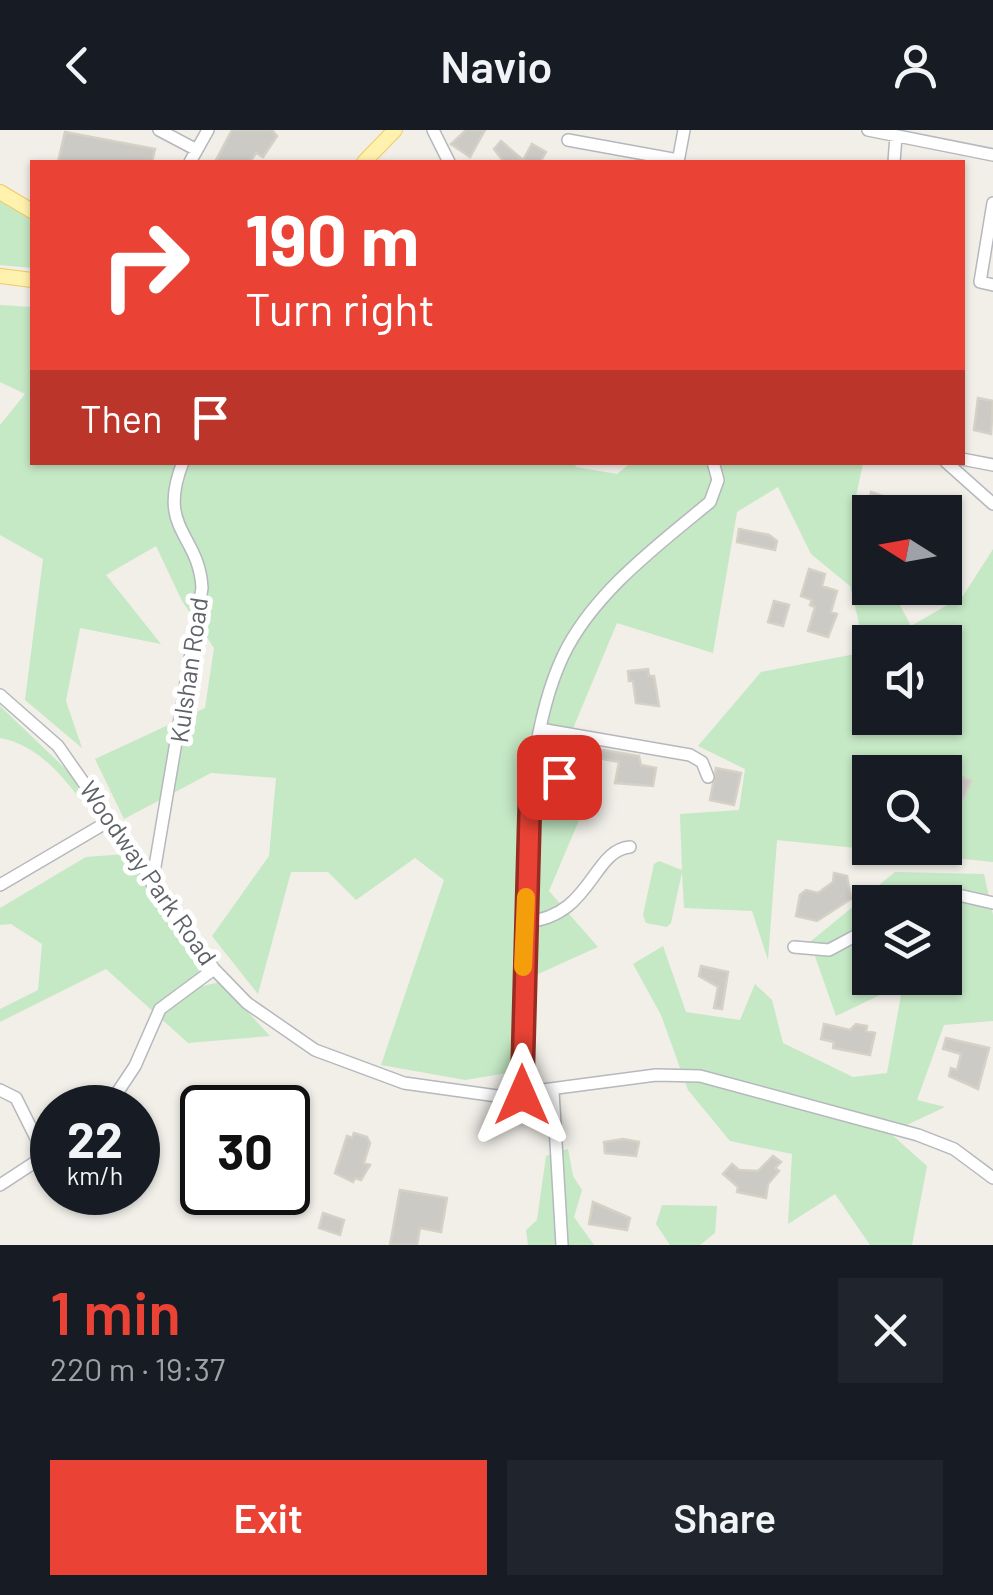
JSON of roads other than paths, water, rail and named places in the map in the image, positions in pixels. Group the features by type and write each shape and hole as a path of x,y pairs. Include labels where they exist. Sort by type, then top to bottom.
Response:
{"main road":[{"path":"366,160 395,130"},
{"path":"0,192 30,210"},
{"path":"0,276 30,280"}],"street":[{"path":"158,130 195,149"},
{"path":"191,160 208,130"},
{"path":"433,130 449,160"},
{"path":"678,160 684,130"},
{"path":"868,130 993,154"},
{"path":"894,160 896,136"},
{"path":"568,140 673,160"},
{"path":"986,283 993,203"},
{"path":"968,460 993,465"},
{"name":"Kulshan Road","path":"152,884 176,762 202,588 201,564 176,524 172,504 181,465"},
{"path":"522,1095 524,922 533,773 540,730 563,655 598,604 710,502 718,480 714,465"},
{"path":"949,465 993,504"},
{"path":"959,474 965,465"},
{"name":"Woodway Park Road","path":"0,695 58,746 214,969 248,1002 315,1050 404,1083 469,1094 522,1095 656,1074 715,1080 918,1135 954,1149 993,1178"},
{"path":"540,730 690,755 702,762 708,777"},
{"path":"533,773 578,779 590,754 587,740"},
{"path":"0,885 109,820"},
{"path":"524,922 560,915 584,894 610,857 630,848"},
{"path":"962,896 993,903"},
{"path":"794,947 829,950 852,938"},
{"path":"122,1085 160,1009 214,969"},
{"path":"0,1090 16,1098 30,1122"},
{"path":"553,1091 562,1245"},
{"path":"0,1185 30,1166"}]}
